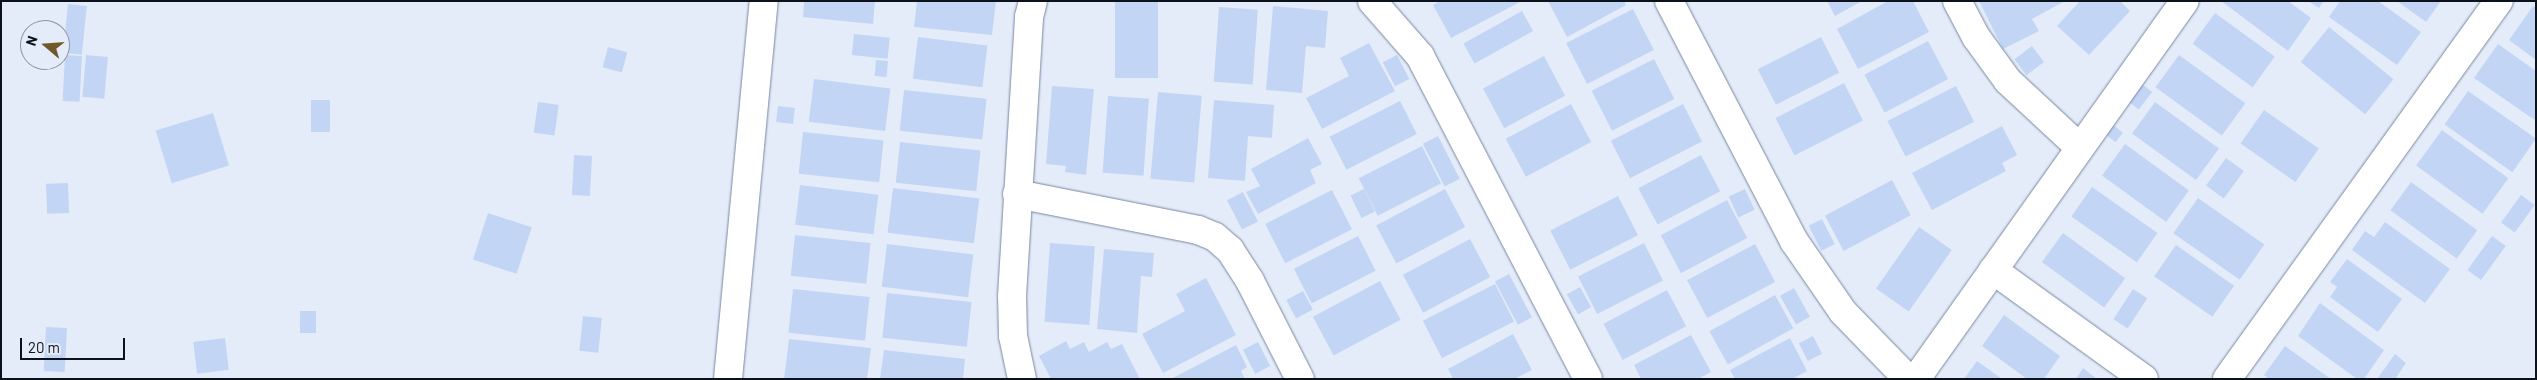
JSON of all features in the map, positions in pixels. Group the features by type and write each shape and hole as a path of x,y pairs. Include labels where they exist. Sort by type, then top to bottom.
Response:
{"street":[{"path":"728,379 764,1"},
{"path":"1022,379 1013,336 1012,296 1033,1"},
{"path":"1372,1 1420,56 1588,379"},
{"path":"1669,1 1794,241 1843,312 1908,379"},
{"path":"1957,1 1976,37 2008,81 2080,148"},
{"path":"1916,379 2184,1"},
{"path":"2227,379 2499,1"},
{"path":"1018,194 1198,230 1215,237 1230,250 1250,281 1300,379"},
{"path":"1993,270 2144,379"}],"building":[{"path":"804,1 875,1 873,24 803,17"},
{"path":"917,1 996,1 992,35 914,27"},
{"path":"1115,1 1158,1 1158,78 1115,78"},
{"path":"1440,1 1522,1 1451,38 1433,5"},
{"path":"1548,1 1624,1 1626,5 1567,37"},
{"path":"1827,1 1862,1 1835,16"},
{"path":"1888,1 1913,1 1929,32 1858,69 1837,29"},
{"path":"1979,1 2065,1 2032,19 2039,31 2003,49"},
{"path":"2080,1 2120,1 2130,11 2089,55 2057,26"},
{"path":"2221,1 2288,1 2311,18 2288,51"},
{"path":"2308,1 2324,1 2319,8"},
{"path":"2340,1 2378,1 2421,32 2397,65 2329,17"},
{"path":"2397,1 2441,1 2426,22"},
{"path":"68,4 87,6 82,55 70,53 70,20 66,20"},
{"path":"1273,6 1328,11 1325,48 1306,46 1302,93 1266,90"},
{"path":"2533,6 2536,8 2536,60 2509,40"},
{"path":"1219,7 1258,10 1253,85 1214,82"},
{"path":"1633,9 1654,50 1587,84 1566,43"},
{"path":"1522,11 1533,31 1475,64 1463,43"},
{"path":"2215,13 2275,56 2253,87 2193,44"},
{"path":"2329,27 2394,79 2365,114 2301,62"},
{"path":"854,34 890,38 888,59 852,55"},
{"path":"918,37 987,46 982,87 913,79"},
{"path":"1821,37 1839,73 1776,105 1758,69"},
{"path":"1928,41 1948,79 1885,113 1864,75"},
{"path":"1369,43 1395,91 1322,129 1306,98 1349,76 1340,58"},
{"path":"2498,44 2536,71 2536,121 2474,78"},
{"path":"2032,46 2044,62 2026,75 2014,59"},
{"path":"608,47 627,52 622,72 603,67"},
{"path":"70,55 82,56 80,102 63,101 64,70 70,70"},
{"path":"86,55 108,57 104,99 82,97"},
{"path":"1397,55 1409,79 1395,86 1383,62"},
{"path":"2179,55 2245,103 2222,136 2155,87"},
{"path":"1544,56 1565,96 1504,128 1483,88"},
{"path":"1654,59 1674,99 1612,131 1592,91"},
{"path":"876,60 888,61 887,77 875,76"},
{"path":"814,79 890,88 885,131 809,122"},
{"path":"2138,81 2152,92 2139,109 2124,98"},
{"path":"1844,83 1863,120 1794,155 1775,118"},
{"path":"1052,86 1094,89 1086,175 1065,172 1066,166 1046,164"},
{"path":"1956,86 1974,122 1906,157 1887,121"},
{"path":"904,90 987,99 982,139 900,131"},
{"path":"2468,91 2536,139 2512,172 2444,125"},
{"path":"1158,92 1202,96 1194,183 1150,179"},
{"path":"1108,96 1149,99 1144,176 1103,173"},
{"path":"311,100 330,100 330,132 311,132"},
{"path":"1214,100 1274,105 1272,138 1248,136 1245,181 1208,178"},
{"path":"1400,101 1417,134 1346,170 1330,137"},
{"path":"538,102 559,105 554,136 534,133"},
{"path":"2155,102 2219,148 2196,180 2132,134"},
{"path":"1571,104 1591,142 1526,177 1506,139"},
{"path":"1683,104 1702,141 1630,178 1611,141"},
{"path":"778,106 795,108 793,124 776,122"},
{"path":"2264,110 2319,148 2295,182 2240,144"},
{"path":"213,113 229,166 172,183 156,131"},
{"path":"2112,124 2123,133 2115,142 2104,133"},
{"path":"2002,126 2017,155 2002,163 2006,171 1932,210 1912,173"},
{"path":"2442,130 2508,178 2482,214 2416,166"},
{"path":"803,132 884,140 879,182 799,174"},
{"path":"1438,136 1460,179 1445,186 1423,144"},
{"path":"1308,138 1322,164 1310,170 1316,183 1258,214 1246,192 1260,186 1251,169"},
{"path":"900,142 981,150 976,191 896,183"},
{"path":"2125,144 2189,190 2166,222 2102,176"},
{"path":"1422,146 1441,183 1378,216 1359,178"},
{"path":"574,155 592,156 590,196 572,195"},
{"path":"1701,155 1720,191 1658,225 1638,188"},
{"path":"2226,158 2244,171 2224,198 2206,186"},
{"path":"1892,180 1911,215 1844,251 1825,216"},
{"path":"2411,182 2477,230 2457,259 2390,210"},
{"path":"68,183 69,213 47,214 46,184"},
{"path":"800,185 878,195 874,234 795,225"},
{"path":"2092,187 2158,233 2137,262 2071,216"},
{"path":"893,188 979,199 974,243 888,233"},
{"path":"1364,189 1375,211 1361,218 1351,196"},
{"path":"1445,189 1465,227 1396,264 1376,226"},
{"path":"1745,189 1755,210 1738,217 1729,197"},
{"path":"1332,190 1352,229 1285,263 1265,224"},
{"path":"1243,192 1258,221 1242,230 1227,200"},
{"path":"2521,195 2535,205 2515,232 2501,223"},
{"path":"1618,196 1638,235 1570,270 1550,231"},
{"path":"2198,198 2264,244 2240,280 2173,233"},
{"path":"1727,200 1747,238 1681,273 1661,235"},
{"path":"488,213 532,227 517,274 473,260"},
{"path":"1822,219 1835,244 1821,251 1809,226"},
{"path":"2385,222 2450,269 2425,303 2352,250 2365,231 2374,237"},
{"path":"1919,227 1952,250 1909,311 1876,288"},
{"path":"2063,233 2125,278 2104,307 2042,262"},
{"path":"795,235 871,243 866,284 791,276"},
{"path":"1358,236 1376,271 1312,303 1294,269"},
{"path":"2492,236 2506,246 2481,280 2467,270"},
{"path":"1470,239 1490,277 1423,313 1403,275"},
{"path":"1050,243 1095,246 1089,325 1044,322"},
{"path":"1644,243 1663,280 1597,314 1578,277"},
{"path":"887,244 973,255 968,297 882,287"},
{"path":"1755,244 1775,282 1707,318 1687,280"},
{"path":"2176,245 2234,286 2212,317 2154,276"},
{"path":"1104,249 1154,253 1152,277 1141,276 1137,333 1097,329"},
{"path":"2347,259 2402,299 2378,332 2330,297 2337,287 2330,282"},
{"path":"1509,274 1532,317 1518,325 1495,282"},
{"path":"1206,278 1236,335 1163,373 1142,334 1185,311 1176,294"},
{"path":"1380,281 1401,320 1334,356 1313,317"},
{"path":"1495,284 1514,321 1442,358 1423,321"},
{"path":"1580,287 1591,307 1578,314 1567,294"},
{"path":"1794,288 1810,317 1796,325 1780,296"},
{"path":"793,289 870,297 865,341 788,333"},
{"path":"2133,289 2147,298 2128,328 2113,319"},
{"path":"1667,290 1686,326 1623,360 1603,324"},
{"path":"1303,291 1313,310 1296,318 1286,300"},
{"path":"887,293 972,302 967,347 882,338"},
{"path":"1775,295 1793,328 1728,365 1709,331"},
{"path":"2320,303 2384,350 2364,379 2357,379 2298,336"},
{"path":"300,311 316,311 316,333 300,333"},
{"path":"2004,315 2060,356 2044,379 2027,379 1982,346"},
{"path":"583,316 602,318 598,353 579,351"},
{"path":"46,327 67,328 65,372 44,371"},
{"path":"1513,334 1532,370 1514,379 1453,379 1448,369"},
{"path":"1691,335 1711,372 1698,379 1641,379 1634,365"},
{"path":"1813,336 1822,354 1808,361 1799,343"},
{"path":"225,338 229,370 197,374 193,342"},
{"path":"1790,338 1807,371 1792,379 1735,379 1730,370"},
{"path":"789,339 871,348 867,379 784,379"},
{"path":"1066,341 1070,349 1084,342 1089,352 1107,342 1111,349 1122,344 1140,379 1051,379 1039,356"},
{"path":"1258,342 1270,366 1255,374 1243,350"},
{"path":"1236,345 1247,367 1241,371 1245,379 1171,379"},
{"path":"2285,346 2331,379 2269,379 2264,375"},
{"path":"884,350 965,359 963,379 880,379"},
{"path":"2395,354 2406,363 2395,379 2377,379"},
{"path":"1977,361 2002,379 1964,379"},
{"path":"2083,368 2097,379 2076,379"}]}
